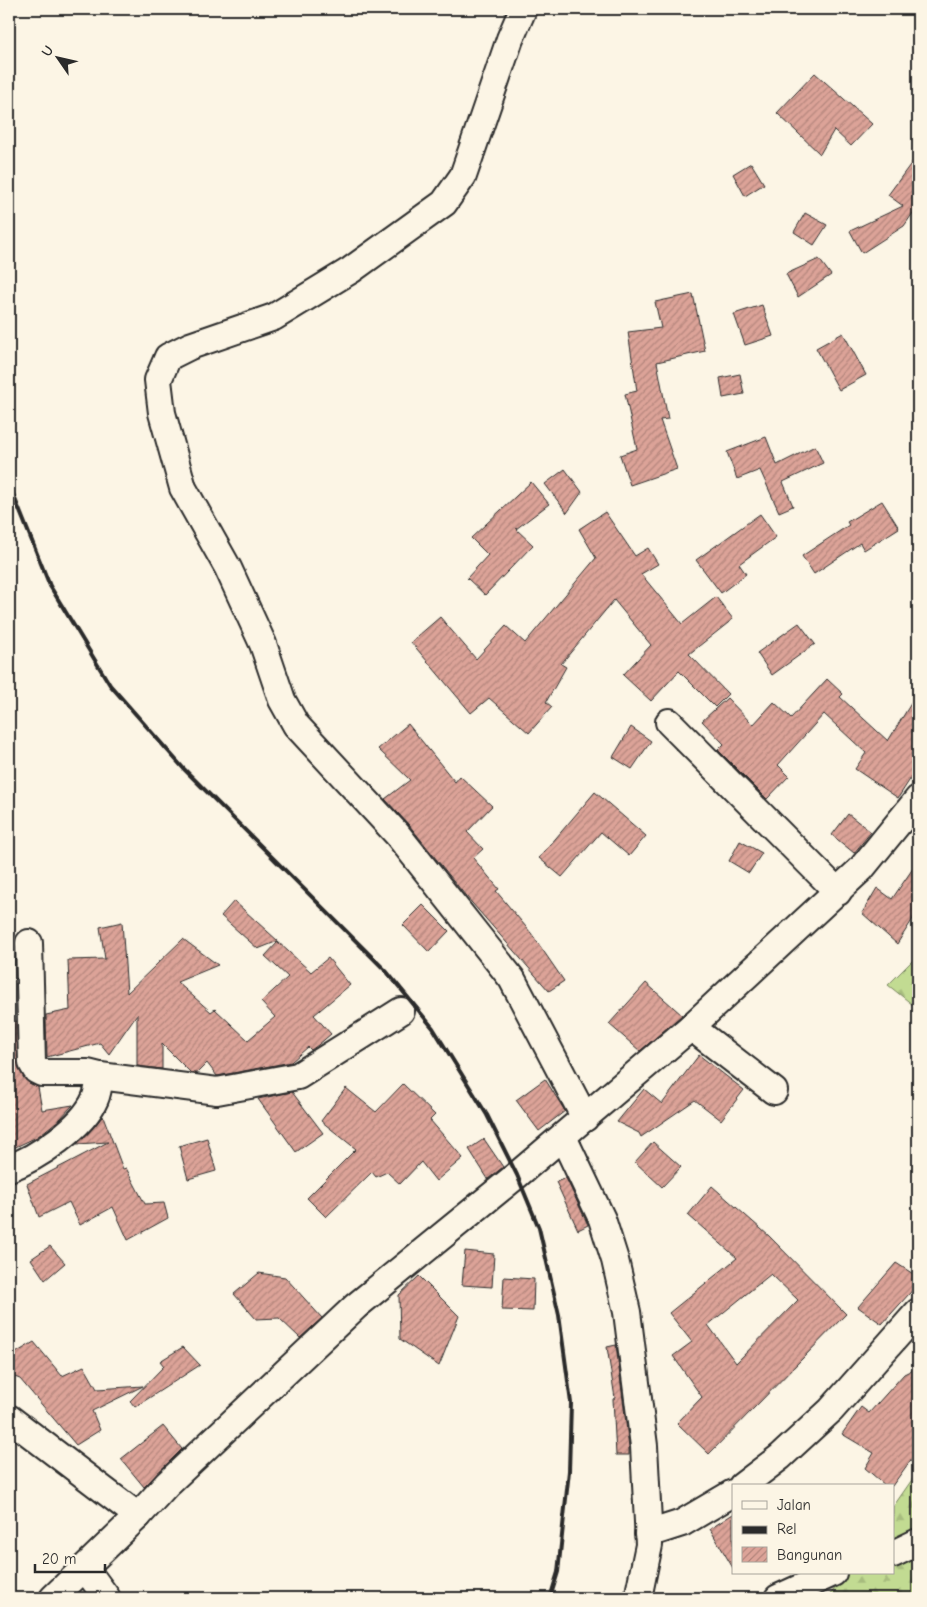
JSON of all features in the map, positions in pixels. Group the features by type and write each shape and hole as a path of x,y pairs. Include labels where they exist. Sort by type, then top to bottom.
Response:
{"street":[{"path":"523,9 510,39 463,176 444,203 350,270 274,317 190,346 168,357 158,380 162,413 182,488 228,568 263,644 282,700 296,725 397,834 512,979 585,1118"},
{"path":"669,722 838,892"},
{"path":"53,1598 138,1516 167,1484 356,1306 563,1137 691,1027 838,892 861,869 918,799"},
{"path":"28,943 32,1063 36,1070 42,1073 88,1073 217,1092 298,1076 402,1011"},
{"path":"691,1027 774,1091"},
{"path":"9,1168 38,1154 82,1118 96,1096 100,1076"},
{"path":"563,1137 602,1219 615,1260 627,1312 644,1446 649,1545 638,1598"},
{"path":"745,1484 780,1457 831,1410 918,1312"},
{"path":"9,1418 138,1516"},
{"path":"648,1534 682,1523 732,1494"},
{"path":"894,1554 918,1542"},
{"path":"85,1568 107,1598"},
{"path":"778,1598 832,1574"}],"green space":[{"path":"918,955 918,1009 888,985"},
{"path":"918,1471 918,1598 827,1598 847,1574 894,1574 894,1506"}],"building":[{"path":"815,73 872,124 851,146 834,130 820,154 777,113"},
{"path":"918,154 918,218 913,213 904,226 862,253 850,231 903,206 888,195"},
{"path":"751,163 764,184 745,196 733,174"},
{"path":"805,213 827,225 814,245 794,232"},
{"path":"819,259 831,275 798,297 786,274"},
{"path":"693,294 705,351 657,362 668,419 660,420 677,469 630,485 620,455 637,449 625,394 637,391 628,332 661,328 655,302"},
{"path":"762,305 773,336 745,345 734,314"},
{"path":"843,333 866,375 839,390 816,348"},
{"path":"740,374 744,394 723,398 720,378"},
{"path":"766,437 777,465 815,446 823,463 783,482 793,506 779,512 760,470 737,479 727,452"},
{"path":"565,469 582,492 567,513 545,484"},
{"path":"531,482 549,504 516,529 533,545 485,595 467,578 488,555 471,538"},
{"path":"882,501 899,528 864,550 860,543 814,574 802,556 849,525 847,522"},
{"path":"605,512 635,556 648,548 658,564 641,574 682,624 716,597 733,619 689,654 728,694 715,707 679,671 651,701 623,675 651,645 614,600 561,664 566,667 546,702 552,707 529,733 489,698 471,713 411,642 440,617 476,659 506,626 525,643 596,558 579,529"},
{"path":"760,514 776,537 739,564 746,574 721,593 696,560"},
{"path":"799,623 815,644 772,675 757,653"},
{"path":"827,679 843,694 840,697 888,741 918,692 918,767 898,798 855,769 866,753 824,714 778,765 789,776 767,799 718,750 724,744 702,721 727,698 753,725 774,702 791,718"},
{"path":"408,724 455,782 460,776 492,806 467,832 483,849 473,858 499,889 496,891 531,933 564,981 549,991 465,895 409,825 385,799 410,780 378,749"},
{"path":"631,727 651,741 632,769 613,757"},
{"path":"595,792 646,836 629,856 601,832 562,877 539,858"},
{"path":"848,814 871,832 854,853 832,835"},
{"path":"740,841 762,853 749,873 729,861"},
{"path":"918,861 918,911 897,944 862,913 877,888 892,899"},
{"path":"234,901 278,941 258,949 221,916"},
{"path":"423,905 449,931 429,952 403,925"},
{"path":"122,922 127,993 183,939 218,965 177,982 211,1012 215,1009 248,1040 275,1017 261,1002 288,977 265,956 278,942 311,972 328,958 350,985 314,1015 331,1034 311,1050 308,1047 291,1062 217,1076 207,1063 197,1073 191,1073 162,1044 162,1069 137,1066 137,1014 109,1054 100,1043 47,1057 46,1015 70,1010 68,960 105,959 100,927"},
{"path":"646,983 682,1015 640,1051 609,1024"},
{"path":"16,1021 19,1070 29,1083 38,1087 42,1110 73,1105 60,1119 37,1137 9,1150 9,1022"},
{"path":"699,1055 744,1090 721,1120 695,1100 641,1137 639,1133 617,1122 644,1089 662,1104"},
{"path":"545,1079 565,1111 539,1131 516,1100"},
{"path":"403,1084 435,1115 430,1120 463,1158 436,1181 421,1162 400,1184 387,1172 376,1177 372,1172 326,1217 307,1198 356,1149 321,1121 346,1088 376,1112"},
{"path":"292,1092 323,1133 296,1152 258,1099"},
{"path":"103,1116 123,1169 126,1168 145,1204 164,1203 168,1218 128,1240 113,1207 80,1225 69,1202 39,1217 27,1184 108,1142 77,1144"},
{"path":"207,1138 216,1171 188,1179 179,1146"},
{"path":"484,1139 503,1167 488,1179 469,1149"},
{"path":"653,1142 681,1167 662,1187 635,1162"},
{"path":"566,1178 588,1225 578,1230 556,1182"},
{"path":"712,1186 769,1236 846,1314 709,1454 677,1423 702,1397 673,1356 692,1342 669,1313 737,1258 688,1215","holes":["771,1274 798,1300 736,1363 708,1325"]},
{"path":"50,1246 65,1263 45,1280 31,1259"},
{"path":"465,1251 494,1254 492,1287 462,1285"},
{"path":"896,1263 918,1277 918,1284 882,1324 858,1307"},
{"path":"259,1273 285,1277 322,1318 300,1338 279,1318 256,1319 234,1294"},
{"path":"419,1276 459,1316 439,1366 400,1339 399,1295"},
{"path":"504,1277 534,1279 533,1311 502,1310"},
{"path":"34,1342 62,1376 84,1366 97,1389 143,1386 92,1411 100,1430 76,1445 20,1379 9,1375 9,1357"},
{"path":"616,1345 629,1455 616,1455 613,1399 615,1398 607,1347"},
{"path":"183,1347 200,1365 135,1407 130,1401 164,1366 160,1361"},
{"path":"918,1367 918,1450 893,1484 884,1484 865,1468 874,1453 842,1434 861,1407 869,1413 904,1374"},
{"path":"163,1426 182,1449 144,1487 121,1459"},
{"path":"732,1515 732,1566 710,1529"}],"railway":[{"path":"9,484 50,586 110,685 184,769 387,972 433,1028 487,1115 517,1175 539,1228 559,1315 571,1403 569,1471 558,1572 550,1598"}]}
